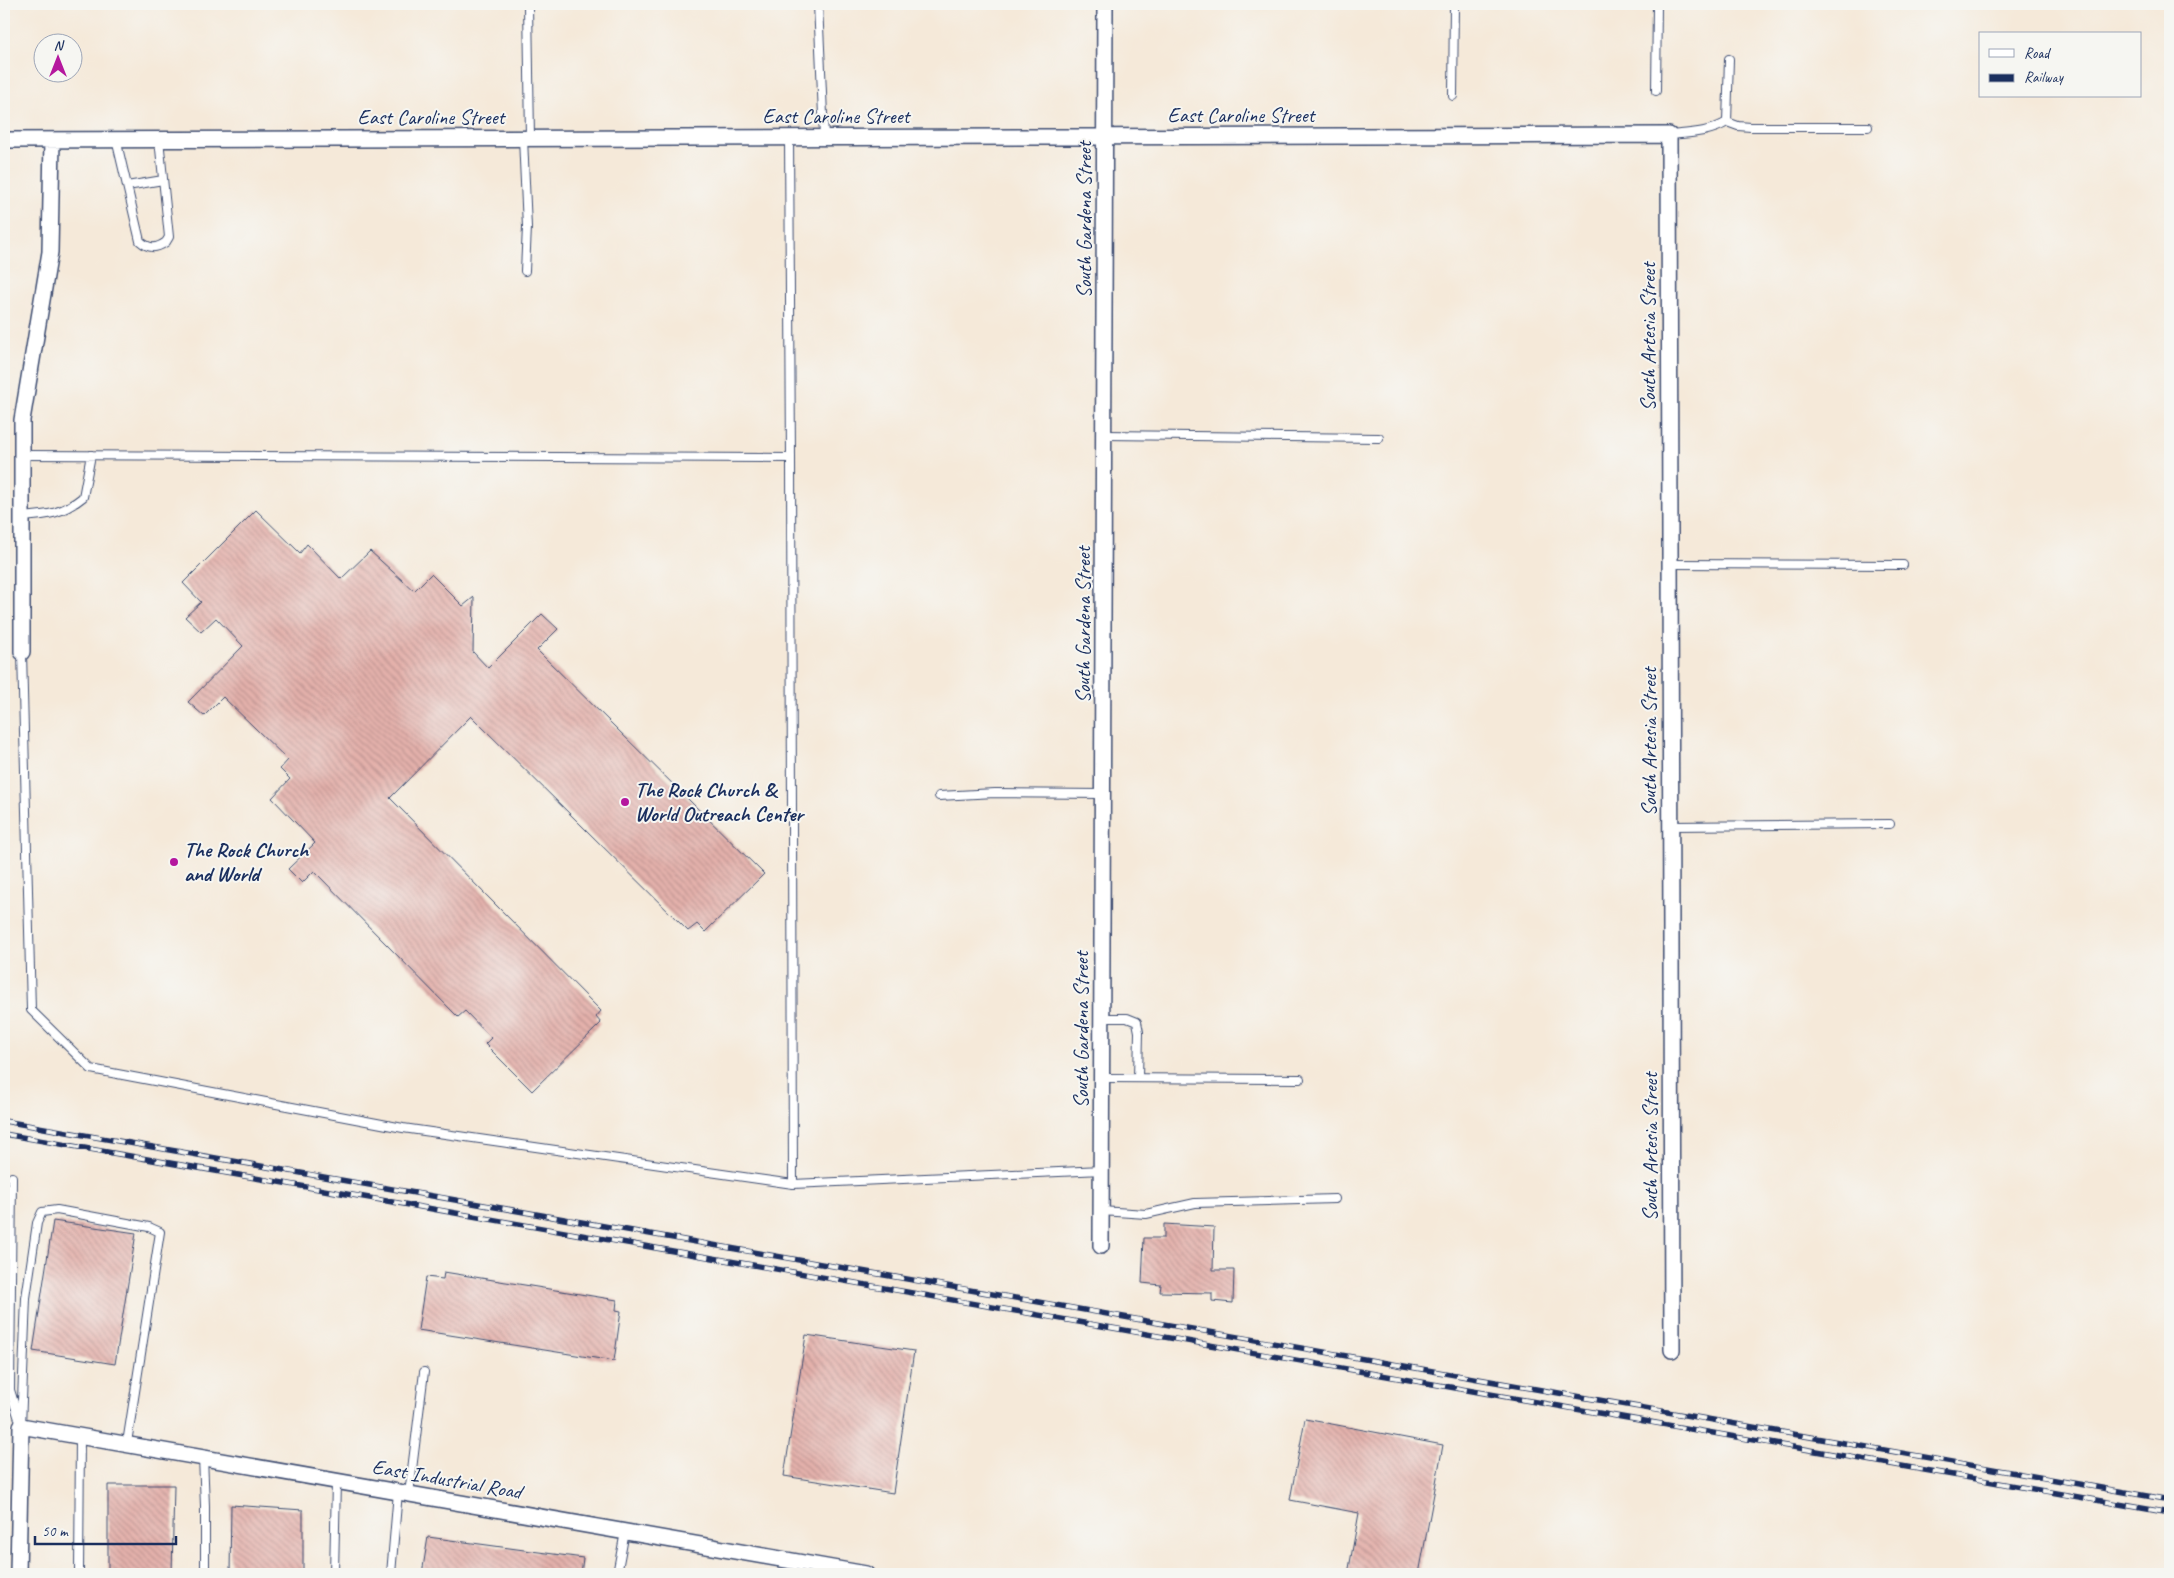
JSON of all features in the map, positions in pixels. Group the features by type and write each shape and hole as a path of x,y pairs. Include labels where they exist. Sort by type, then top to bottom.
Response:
{"street":[{"name":"South Gardena Street","path":"1101,1246 1104,794 1105,4"},
{"name":"East Caroline Street","path":"4,140 1669,135"},
{"name":"South Artesia Street","path":"1669,135 1672,1350"},
{"path":"22,652 22,420 50,252 52,140"},
{"path":"18,1574 21,1426"},
{"name":"East Industrial Road","path":"21,1426 625,1532 820,1570 866,1574"}],"lane":[{"path":"525,270 527,227 528,4"},
{"path":"818,4 824,137"},
{"path":"1453,96 1454,4"},
{"path":"1656,90 1657,4"},
{"path":"1726,122 1729,59"},
{"path":"1726,122 1738,126 1752,127 1868,127"},
{"path":"1669,135 1705,131 1719,127 1726,122"},
{"path":"789,137 793,1184"},
{"path":"116,139 140,241 151,248 156,248 166,242 169,236 159,139"},
{"path":"127,186 163,180"},
{"path":"1104,435 1379,438"},
{"path":"22,455 791,458"},
{"path":"22,517 55,513 68,509 83,497 92,455"},
{"path":"1670,564 1903,565"},
{"path":"22,652 31,1010 92,1069 403,1128 793,1184 1102,1170"},
{"path":"939,796 996,793 1104,794"},
{"path":"1671,826 1890,824"},
{"path":"1103,1018 1127,1018 1137,1022 1139,1032 1138,1078"},
{"path":"1103,1078 1300,1079"},
{"path":"12,1177 9,1309 10,1390 21,1426"},
{"path":"1101,1211 1146,1214 1196,1203 1335,1200"},
{"path":"21,1426 26,1298 37,1223 42,1212 58,1210 149,1227 160,1232 126,1443"},
{"path":"391,1574 424,1372"},
{"path":"79,1574 80,1435"},
{"path":"203,1457 206,1506 205,1574"},
{"path":"334,1574 336,1481"},
{"path":"617,1574 625,1532"}],"building":[{"name":"The Rock Church & World Outreach Center","path":"256,510 300,553 307,544 341,579 370,551 414,591 431,574 463,606 474,597 473,652 488,668 542,614 558,629 537,650 764,874 705,932 697,924 688,931 471,716 390,798 601,1011 596,1017 601,1023 532,1091 485,1044 491,1038 465,1011 458,1017 314,871 302,883 288,869 315,843 272,798 290,779 280,769 288,760 223,697 204,716 188,702 243,646 216,618 201,632 185,617 201,602 183,583"},
{"path":"53,1221 136,1233 115,1364 33,1351"},
{"path":"1164,1224 1214,1227 1213,1270 1234,1270 1233,1303 1212,1301 1212,1293 1160,1292 1161,1285 1142,1283 1144,1238 1164,1238"},
{"path":"444,1272 617,1300 616,1310 621,1311 614,1361 418,1330 426,1277 443,1279"},
{"path":"806,1335 914,1351 893,1493 784,1476"},
{"path":"1305,1419 1443,1445 1419,1574 1348,1574 1359,1513 1290,1500"},
{"path":"108,1485 174,1485 172,1574 108,1574"},
{"path":"231,1505 303,1510 303,1574 230,1574"},
{"path":"428,1537 583,1558 581,1574 422,1574"}],"railway":[{"path":"4,1121 2170,1500"},
{"path":"4,1134 2170,1513"}],"place":[{"name":"The Rock Church & World Outreach Center","path":"625,802"},
{"name":"The Rock Church and World","path":"174,862"}]}
